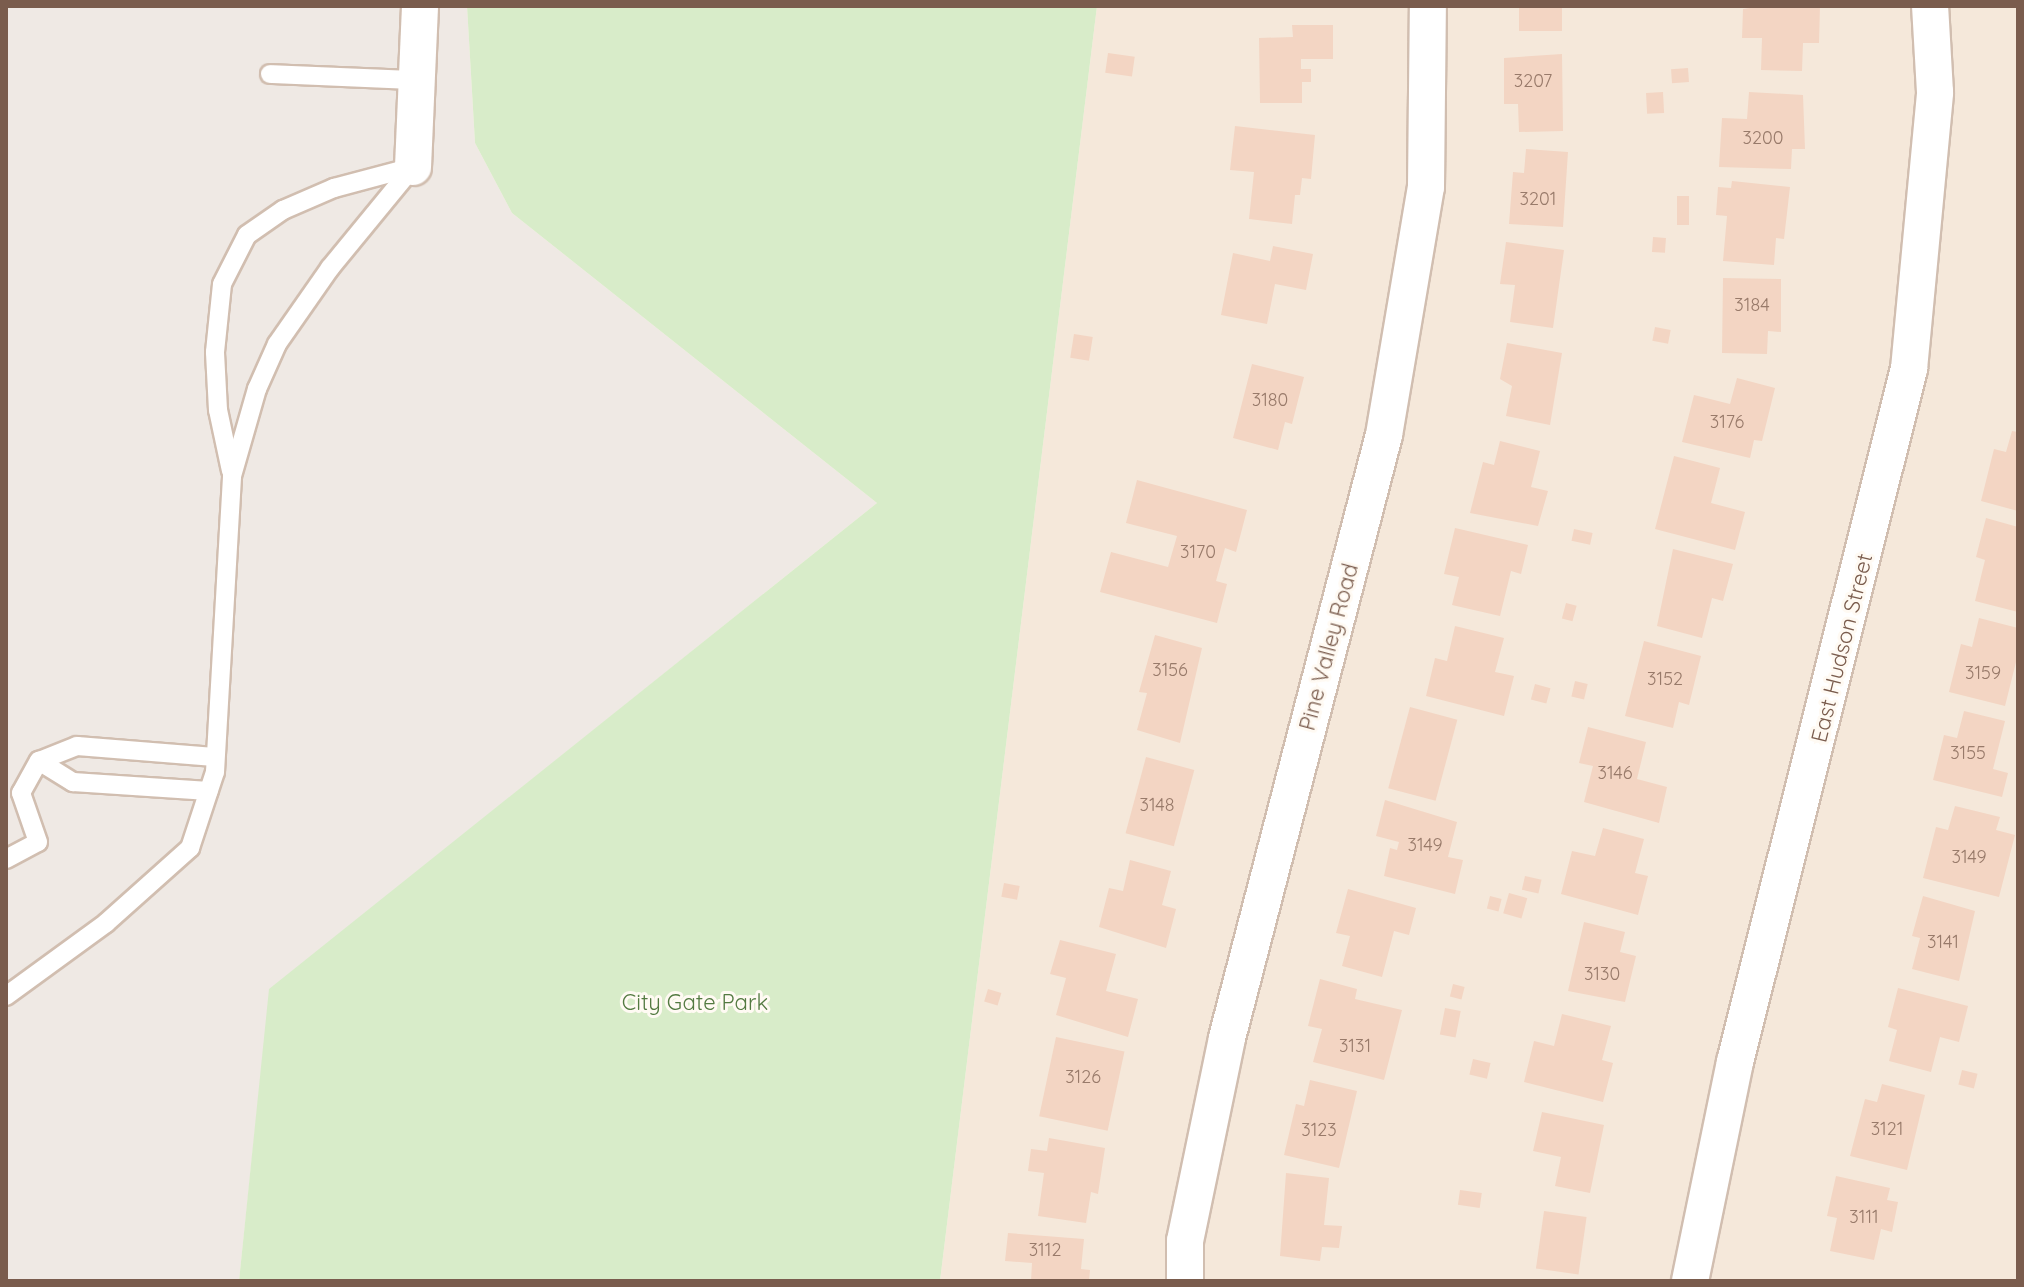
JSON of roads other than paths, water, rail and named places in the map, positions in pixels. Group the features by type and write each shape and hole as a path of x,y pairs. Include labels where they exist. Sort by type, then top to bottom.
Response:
{"street":[{"path":"413,167 420,6"},
{"name":"Pine Valley Road","path":"1185,1281 1185,1241 1227,1038 1384,435 1426,187 1428,6"},
{"name":"East Hudson Street","path":"1690,1281 1735,1062 1909,369 1935,92 1930,6"}],"lane":[{"path":"270,74 415,80"},
{"path":"232,476 218,410 215,352 222,284 247,235 283,210 334,188 413,167"},
{"path":"6,996 106,923 190,848 209,791 215,757 232,476 257,389 277,344 330,268 413,167"},
{"path":"6,859 38,842 21,793 39,761 77,746 215,757"},
{"path":"39,761 73,782 209,791"}],"park label":[{"name":"City Gate Park","path":"695,1003"}]}
